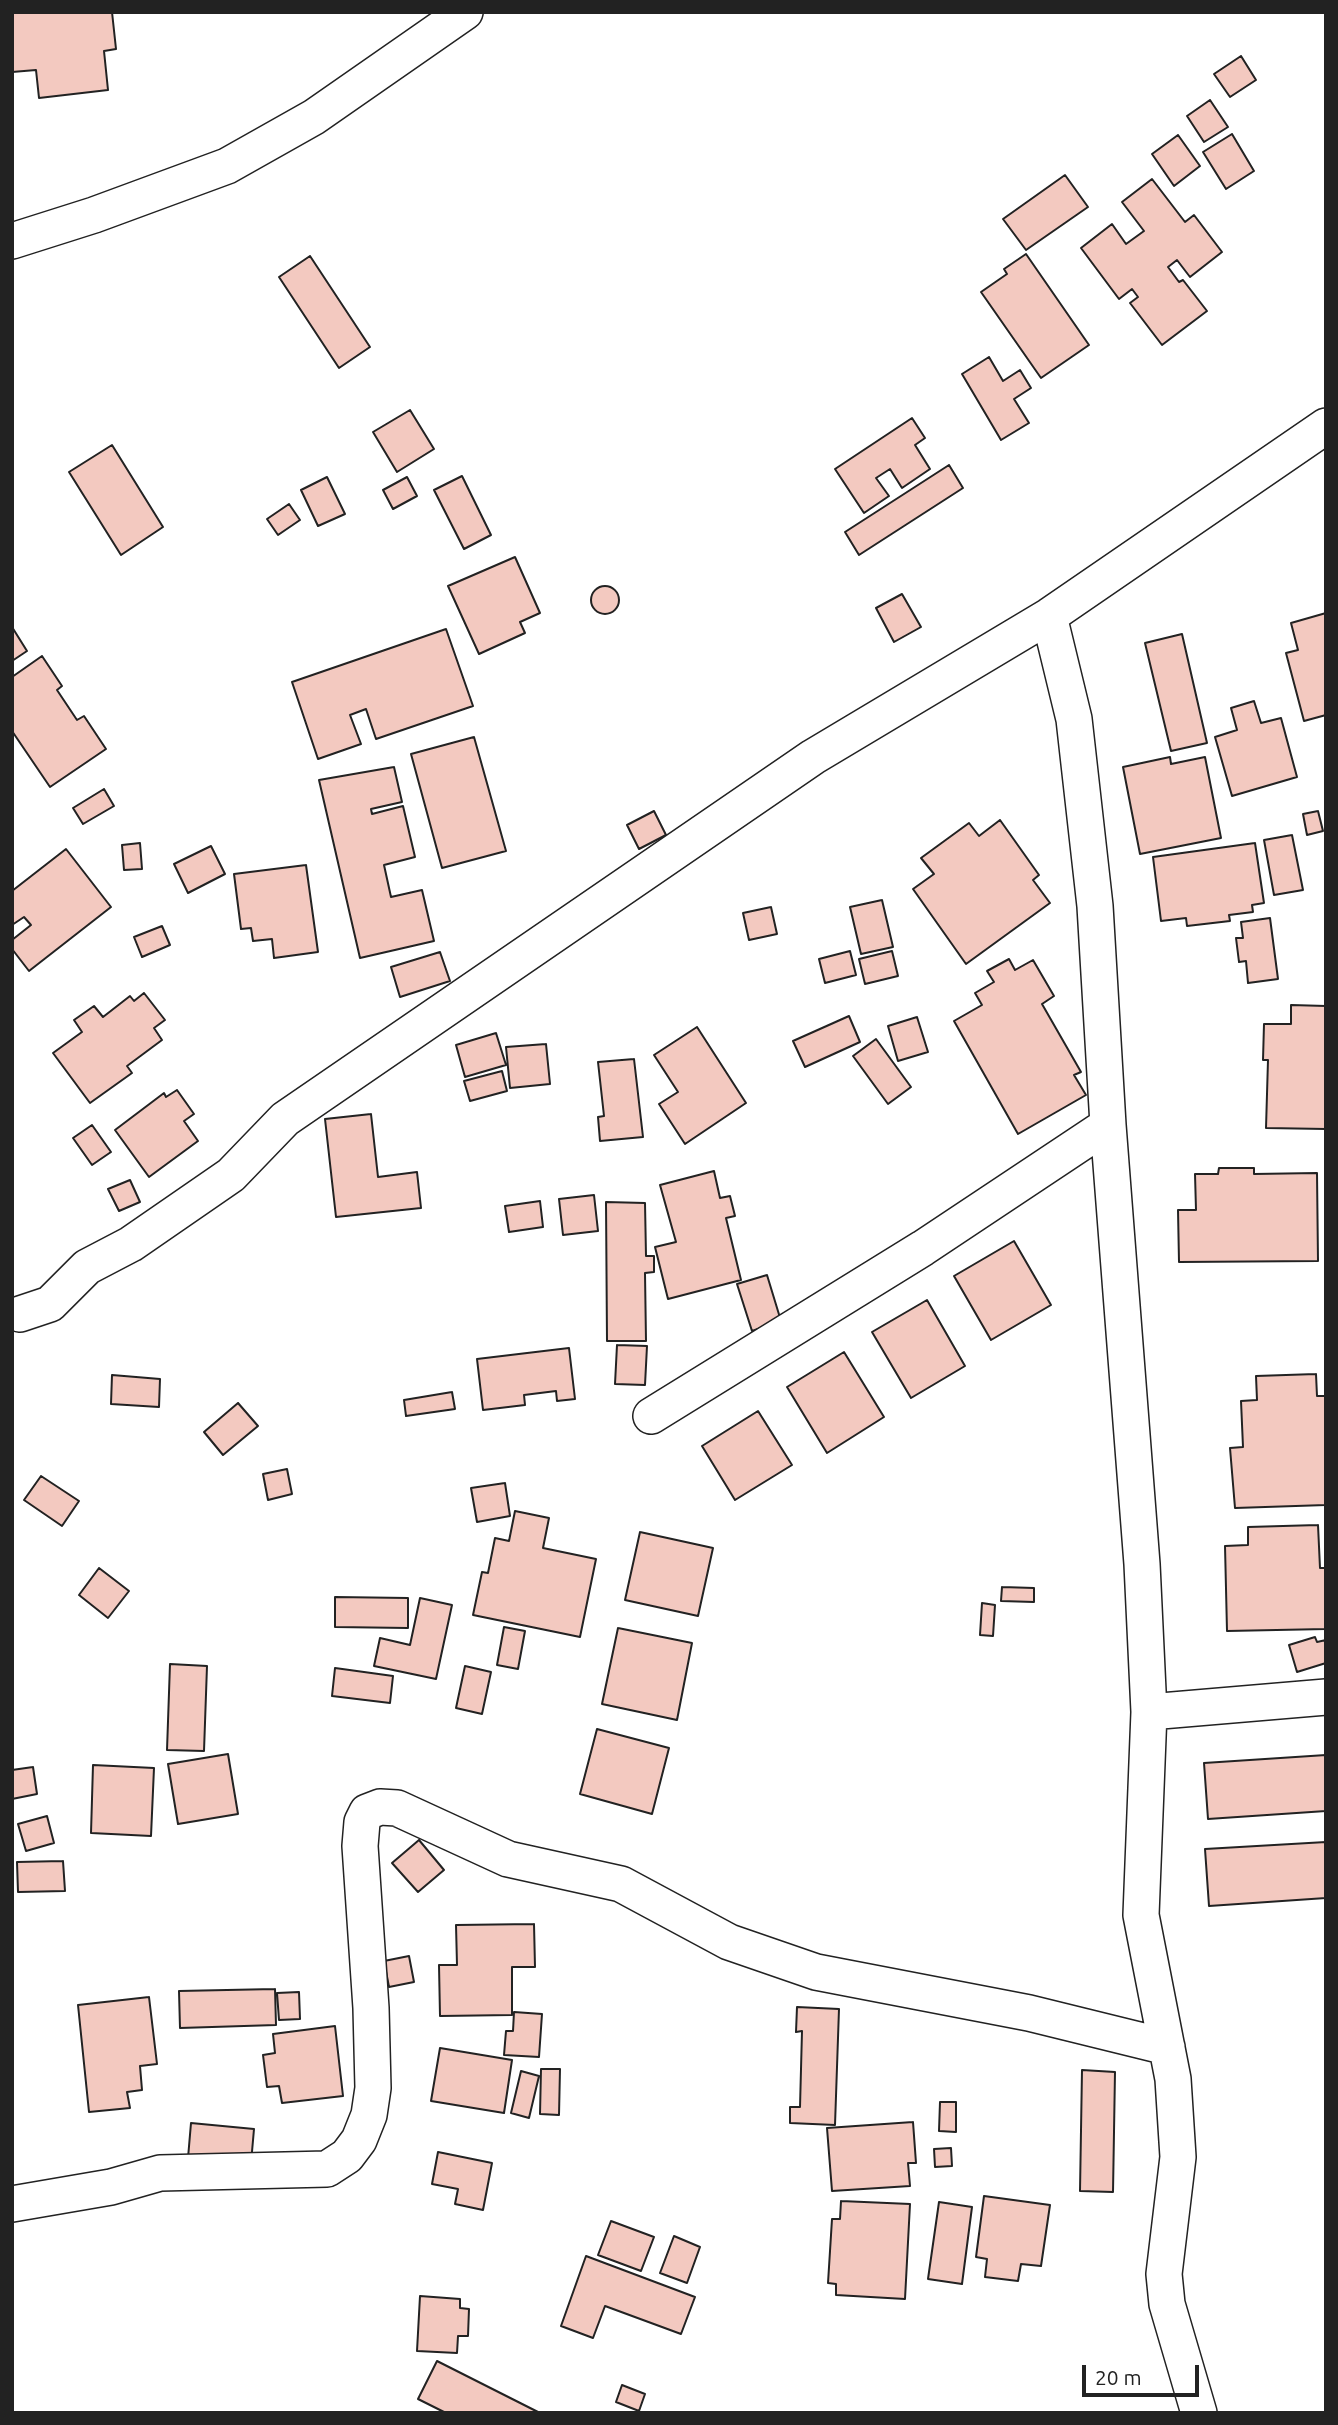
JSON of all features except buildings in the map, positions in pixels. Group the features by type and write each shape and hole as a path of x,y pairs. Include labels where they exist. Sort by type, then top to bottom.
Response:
{"street":[{"path":"12,241 94,215 227,166 314,117 465,12"},
{"path":"20,1314 50,1304 87,1267 131,1244 231,1175 285,1119 790,773 1049,616 1326,426"},
{"path":"1049,616 1074,719 1095,906 1108,1125 1142,1564 1149,1712 1140,1915 1173,2079 1178,2157 1164,2274 1167,2304 1199,2413"},
{"path":"652,1416 865,1285 1108,1125"},
{"path":"1149,1712 1326,1697"},
{"path":"12,2204 111,2187 160,2173 327,2169 347,2156 359,2140 369,2115 373,2088 371,2008 360,1846 362,1822 367,1812 380,1807 397,1808 508,1859 621,1884 729,1942 816,1972 1029,2013 1167,2047"}]}
